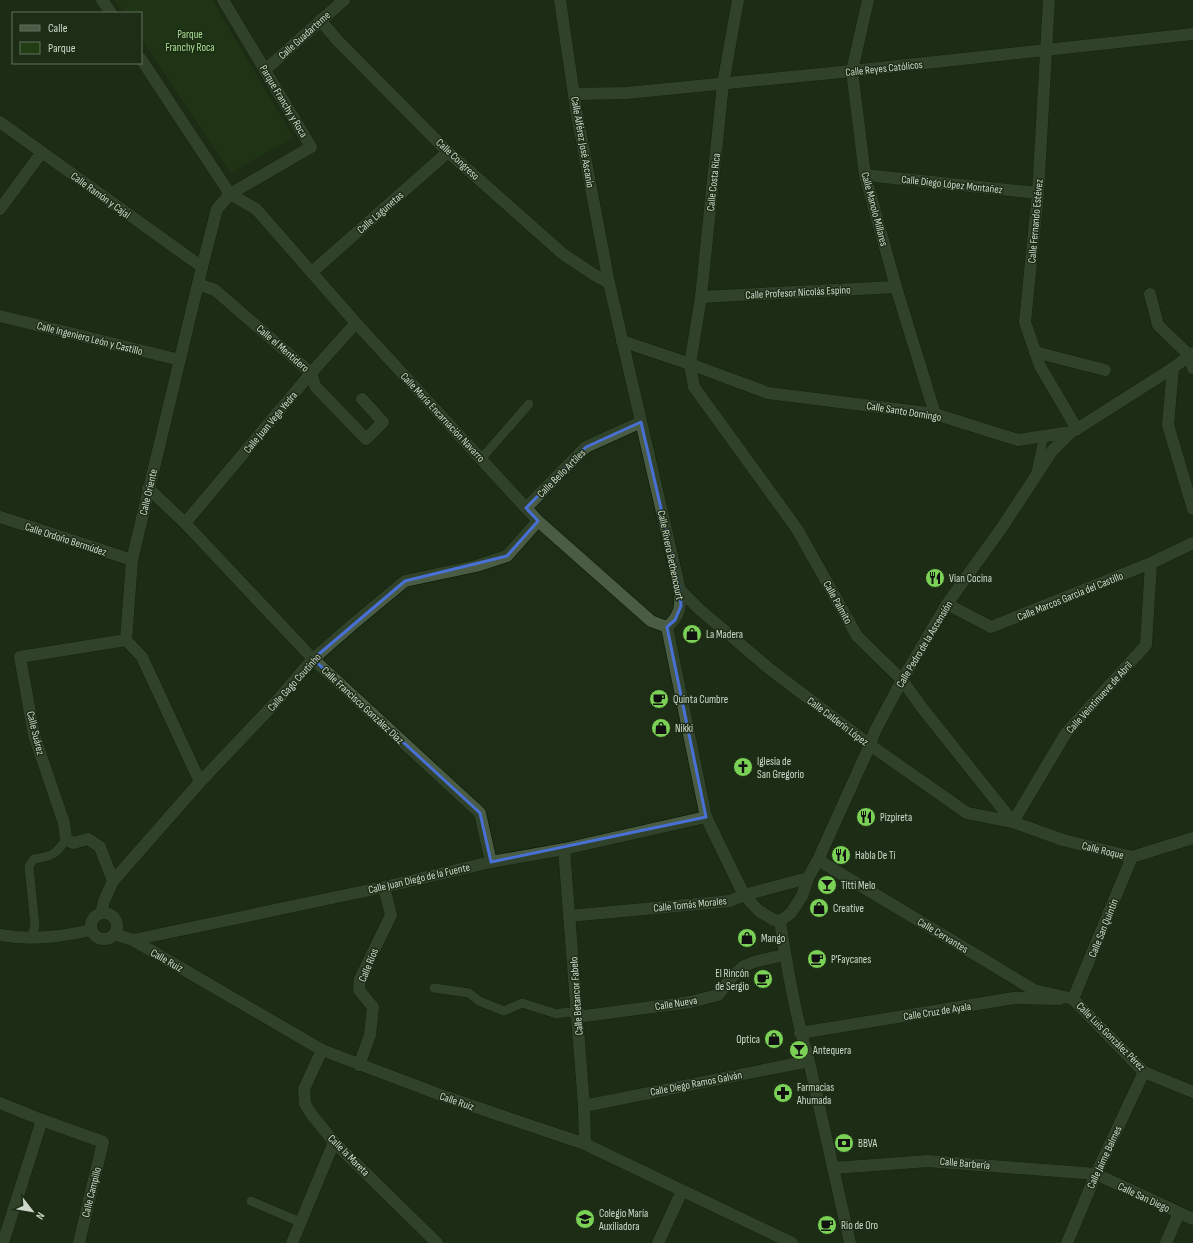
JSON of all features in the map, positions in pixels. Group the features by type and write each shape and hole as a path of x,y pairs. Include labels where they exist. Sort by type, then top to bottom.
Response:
{"street":[{"path":"102,0 110,12"},
{"name":"Parque Franchy y Roca","path":"223,0 311,147 230,194"},
{"name":"Calle Guadarteme","path":"265,70 344,0"},
{"name":"Calle Alférez José Ascanio","path":"560,0 574,94 609,283"},
{"name":"Calle Costa Rica","path":"690,364 701,297 723,84 738,0"},
{"name":"Calle Manolo Millares","path":"868,0 852,72 865,175 896,287 935,414"},
{"name":"Calle Fernando Estévez","path":"1049,0 1038,193 1025,322 1040,366 1074,431"},
{"name":"Calle Congreso","path":"320,20 338,41 448,152 563,254 609,283"},
{"name":"Calle Reyes Católicos","path":"574,94 626,93 852,72 1193,34"},
{"path":"142,61 230,194"},
{"name":"Calle Ramón y Cajal","path":"0,122 202,267"},
{"path":"0,209 42,152"},
{"name":"Calle Lagunetas","path":"312,272 448,152"},
{"name":"Calle Diego López Montañez","path":"865,175 1038,193"},
{"name":"Calle Oriente","path":"126,640 132,560 148,488 217,210 230,194"},
{"name":"Calle María Encarnación Navarro","path":"230,194 256,209 356,322 538,521 651,621 667,627"},
{"name":"Calle Rivero Bethencourt","path":"609,283 680,590 681,606 675,620 667,627"},
{"name":"Calle el Mentidero","path":"198,284 215,290 312,373 315,386 366,439 383,422 362,399"},
{"name":"Calle Profesor Nicolás Espino","path":"701,297 896,287"},
{"path":"1150,294 1158,325 1192,359"},
{"name":"Calle Ingeniero León y Castillo","path":"0,316 180,360"},
{"name":"Calle Juan Vega Yedra","path":"185,523 356,322"},
{"name":"Calle Santo Domingo","path":"622,341 768,393 935,414 1018,440 1074,431 1174,368 1192,359"},
{"path":"1035,352 1105,370"},
{"name":"Calle Palmito","path":"690,364 694,387 797,529 857,636 902,680 923,709 1013,822"},
{"path":"1174,368 1168,425 1193,509"},
{"name":"Calle Bello Artiles","path":"526,508 586,447 641,422"},
{"name":"Calle Pedro de la Ascensión","path":"777,921 791,912 802,896 808,878 818,860 875,731 902,680 947,604 1003,526 1052,451 1074,431"},
{"name":"Calle Francisco González Diaz","path":"148,488 185,523 313,659 480,813 491,862"},
{"name":"Calle Ordoño Bermúdez","path":"0,517 132,560"},
{"name":"Calle Gago Coutinho","path":"101,913 104,901 113,881 200,782 275,703 313,659 405,581 476,566 507,556 538,521"},
{"name":"Calle Marcos García del Castillo","path":"947,604 991,627 1151,563 1193,543"},
{"name":"Calle Veintinueve de Abril","path":"1013,822 1066,733 1146,645 1151,563"},
{"name":"Calle Calderín López","path":"680,590 699,609 772,670 870,745 967,813 1013,822"},
{"path":"667,627 706,817 744,894 759,912 777,921 800,1033 809,1061 850,1243"},
{"path":"126,640 142,657 200,782"},
{"name":"Calle Suárez","path":"66,840 64,823 34,735 20,657 126,640"},
{"name":"Calle Juan Diego de la Fuente","path":"133,940 491,862 564,849 706,817"},
{"name":"Calle Roque","path":"1013,822 1063,840 1132,857 1193,838"},
{"path":"66,840 73,843 88,839 100,847 113,881"},
{"name":"Calle Betancor Fabelo","path":"564,849 584,1106 585,1144"},
{"name":"Calle San Quintín","path":"1074,999 1132,857"},
{"name":"Calle Cervantes","path":"818,860 1034,990 1074,999"},
{"name":"Calle Tomás Morales","path":"569,916 730,901 744,894 808,878"},
{"name":"Calle Ríos","path":"359,1065 370,1035 373,1007 359,990 360,979 391,915 384,886"},
{"path":"101,913 113,916 117,925 114,934 108,938 100,938 91,930 94,917 101,913"},
{"path":"0,935 16,938 31,938 67,936 91,930"},
{"path":"114,934 133,940"},
{"name":"Calle Ruiz","path":"133,940 322,1050 446,1098 585,1144 682,1192 792,1243"},
{"name":"Calle Nueva","path":"577,1014 585,1016 690,1002 718,995 731,978 744,966 757,961 785,955"},
{"name":"Calle Cruz de Ayala","path":"800,1033 1014,998 1074,999"},
{"name":"Calle Luis González Pérez","path":"1074,999 1144,1072 1193,1092"},
{"name":"Calle la Mareta","path":"322,1050 304,1090 305,1104 334,1142 438,1243"},
{"name":"Calle Diego Ramos Galván","path":"584,1106 809,1061"},
{"name":"Calle Jaime Balmes","path":"1066,1243 1096,1174 1144,1072"},
{"path":"0,1103 42,1120 3,1243"},
{"name":"Calle Campillo","path":"42,1120 103,1142 79,1243"},
{"path":"292,1243 334,1142"},
{"name":"Calle Barbería","path":"834,1168 928,1161 1096,1174"},
{"name":"Calle San Diego","path":"1096,1174 1193,1219"},
{"path":"658,1243 682,1192"},
{"path":"1166,1243 1179,1213"}],"lane":[{"path":"481,458 529,404"},
{"path":"1035,477 1044,436"},
{"path":"31,938 35,926 29,866 34,859 46,857 59,851 66,840"},
{"path":"434,988 469,993 479,1001 504,1011 522,1003 557,1014 567,1012 577,1014"},
{"path":"251,1201 300,1222"}],"highlighted area":[{"path":"641,422 680,590 681,606 675,620 667,627 706,817 491,862 480,813 313,659 405,581 507,556 538,521 526,508 586,447"}],"green space":[{"name":"Parque Franchy Roca","path":"115,0 212,0 293,137 231,173 142,40 142,12 123,12"}],"place":[{"name":"Vian Cocina","path":"935,578"},
{"name":"La Madera","path":"692,634"},
{"name":"Quinta Cumbre","path":"659,699"},
{"name":"Nikki","path":"661,728"},
{"name":"Iglesia de San Gregorio","path":"743,767"},
{"name":"Pizpireta","path":"866,817"},
{"name":"Habla De Ti","path":"841,855"},
{"name":"Titti Melo","path":"827,885"},
{"name":"Creative","path":"819,908"},
{"name":"Mango","path":"747,938"},
{"name":"P'Faycanes","path":"817,959"},
{"name":"El Rincón de Sergio","path":"763,979"},
{"name":"Optica","path":"774,1039"},
{"name":"Antequera","path":"799,1050"},
{"name":"Farmacias Ahumada","path":"783,1093"},
{"name":"BBVA","path":"844,1143"},
{"name":"Colegio María Auxiliadora","path":"585,1219"},
{"name":"Rio de Oro","path":"827,1225"}]}
